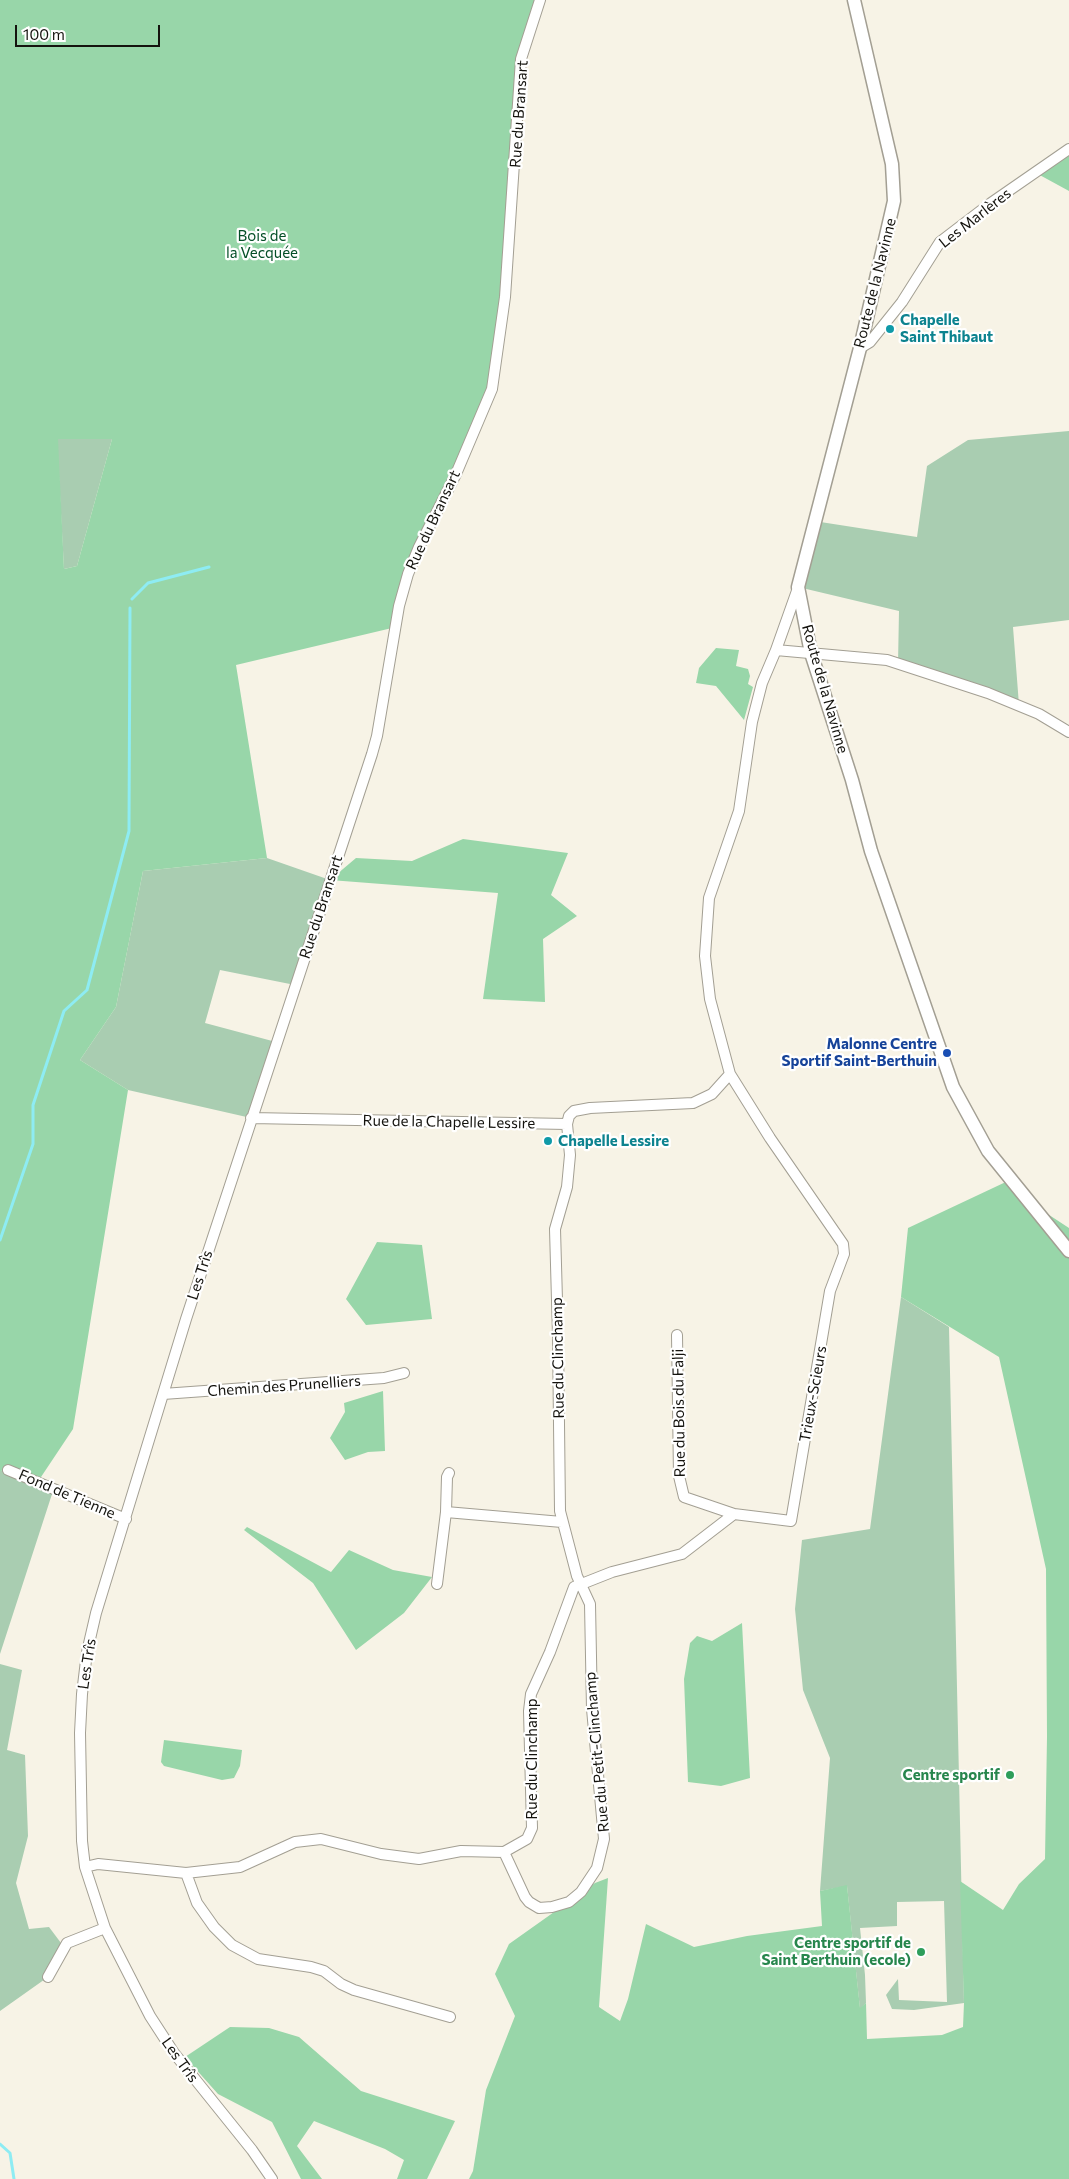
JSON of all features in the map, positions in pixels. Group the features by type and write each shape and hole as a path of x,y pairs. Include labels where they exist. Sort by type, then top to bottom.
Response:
{"street":[{"name":"Rue du Bransart","path":"251,1118 372,754 377,736 398,606 408,574 418,547 456,474 492,389 505,297 521,58 540,0"},
{"name":"Route de la Navinne","path":"854,0 892,164 895,190 892,215 860,348 798,587 811,653 898,934 953,1087 988,1151 1069,1250"},
{"name":"Les Marlères","path":"860,348 870,342 902,302 940,242 991,203 1069,149"},
{"path":"567,1124 569,1116 574,1111 590,1108 693,1103 712,1094 730,1074 710,999 705,956 709,898 739,811 752,722 760,691 798,587"},
{"path":"776,650 887,660 988,693 1039,714 1069,732"},
{"name":"Trieux-Scieurs","path":"730,1074 770,1138 843,1244 844,1254 830,1291 791,1521 734,1514"},
{"name":"Rue de la Chapelle Lessire","path":"251,1118 567,1124"},
{"name":"Les Trîs","path":"251,1118 163,1394 96,1613 87,1652 82,1694 80,1809 86,1867 105,1928 150,2016 174,2053 252,2150 272,2179"},
{"name":"Rue du Clinchamp","path":"504,1852 527,1839 532,1828 529,1711 531,1694 550,1652 574,1586 582,1584 577,1576 560,1511 555,1229 567,1187 570,1155 567,1124"},
{"name":"Rue du Bois du Falji","path":"677,1335 679,1476 684,1497 734,1514"},
{"name":"Chemin des Prunelliers","path":"163,1394 384,1378 404,1373"},
{"name":"Fond de Tienne","path":"8,1470 126,1519"},
{"path":"437,1584 446,1512 446,1477 449,1472"},
{"path":"446,1512 562,1522"},
{"path":"582,1584 612,1572 682,1554 734,1514"},
{"name":"Rue du Petit-Clinchamp","path":"504,1852 525,1897 539,1908 560,1906 569,1902 581,1892 597,1868 604,1839 592,1709 591,1612 582,1584"},
{"path":"86,1867 98,1864 186,1873 240,1867 262,1859 295,1842 321,1839 382,1854 419,1859 461,1851 504,1852"},
{"path":"186,1873 197,1903 214,1927 232,1945 258,1959 311,1967 324,1971 341,1984 354,1990 450,2017"},
{"path":"48,1977 67,1943 105,1928"}],"green space":[{"name":"Bois de la Vecquée","path":"0,0 540,0 521,59 492,389 419,547 392,628 236,665 267,858 143,871 116,1007 80,1060 128,1090 73,1429 39,1480 8,1470 0,1471","holes":["58,439 112,439 77,566 64,569"]},
{"path":"1069,155 1069,191 1036,173"},
{"path":"1069,431 1069,620 1013,627 1019,705 898,664 899,611 798,587 814,521 917,537 927,466 968,440"},
{"path":"57,439 112,439 77,566 64,569"},
{"path":"716,648 739,650 736,666 748,669 750,676 748,684 753,687 744,720 716,686 696,683 699,668"},
{"path":"463,839 568,853 551,895 577,916 543,939 545,1002 483,999 498,893 330,880 356,858 412,861"},
{"path":"267,858 330,880 295,985 220,970 205,1023 276,1042 251,1118 128,1090 80,1060 116,1007 143,871"},
{"path":"1010,1180 1040,1209 1069,1228 1069,2179 469,2179 473,2171 486,2090 515,2016 495,1974 509,1944 595,1883 608,1878 599,2007 620,2021 628,1999 646,1924 694,1947 747,1936 822,1926 820,1891 847,1885 860,2008 866,2003 867,2039 942,2035 963,2027 960,1881 1003,1910 1019,1884 1045,1859 1047,1737 1046,1569 999,1357 901,1297 908,1228"},
{"path":"377,1242 422,1245 432,1319 366,1325 346,1299"},
{"path":"901,1297 949,1327 964,2003 914,2010 892,2009 886,1995 898,1979 899,2000 947,2002 944,1901 897,1902 897,1926 860,1928 866,2003 860,2009 847,1886 820,1891 830,1758 803,1690 795,1609 802,1540 870,1529"},
{"path":"383,1391 385,1451 368,1452 345,1460 330,1438 345,1412 344,1403"},
{"path":"8,1470 53,1491 0,1654 0,1471"},
{"path":"247,1527 331,1572 349,1550 393,1570 432,1577 404,1613 356,1650 313,1583 244,1530"},
{"path":"742,1623 750,1778 721,1786 688,1782 684,1679 690,1643 697,1636 712,1641"},
{"path":"0,1664 22,1670 7,1750 25,1755 28,1836 16,1883 29,1929 49,1927 64,1947 48,1977 0,2011"},
{"path":"164,1740 242,1750 240,1766 234,1778 222,1780 164,1766 161,1762"},
{"path":"230,2027 269,2028 299,2037 361,2091 455,2121 427,2179 397,2179 404,2160 385,2149 314,2121 297,2146 322,2179 301,2179 272,2122 218,2094 185,2057"}],"waterway":[{"path":"132,599 148,583 209,567"},
{"path":"0,1240 33,1144 33,1105 64,1011 87,990 129,831 130,608"},
{"path":"0,2144 10,2153 14,2179"}],"place":[{"name":"Chapelle Saint Thibaut","path":"890,329"},
{"name":"Malonne Centre Sportif Saint-Berthuin","path":"947,1053"},
{"name":"Chapelle Lessire","path":"548,1141"},
{"name":"Centre sportif","path":"1010,1775"},
{"name":"Centre sportif de Saint Berthuin (ecole)","path":"921,1952"}]}
